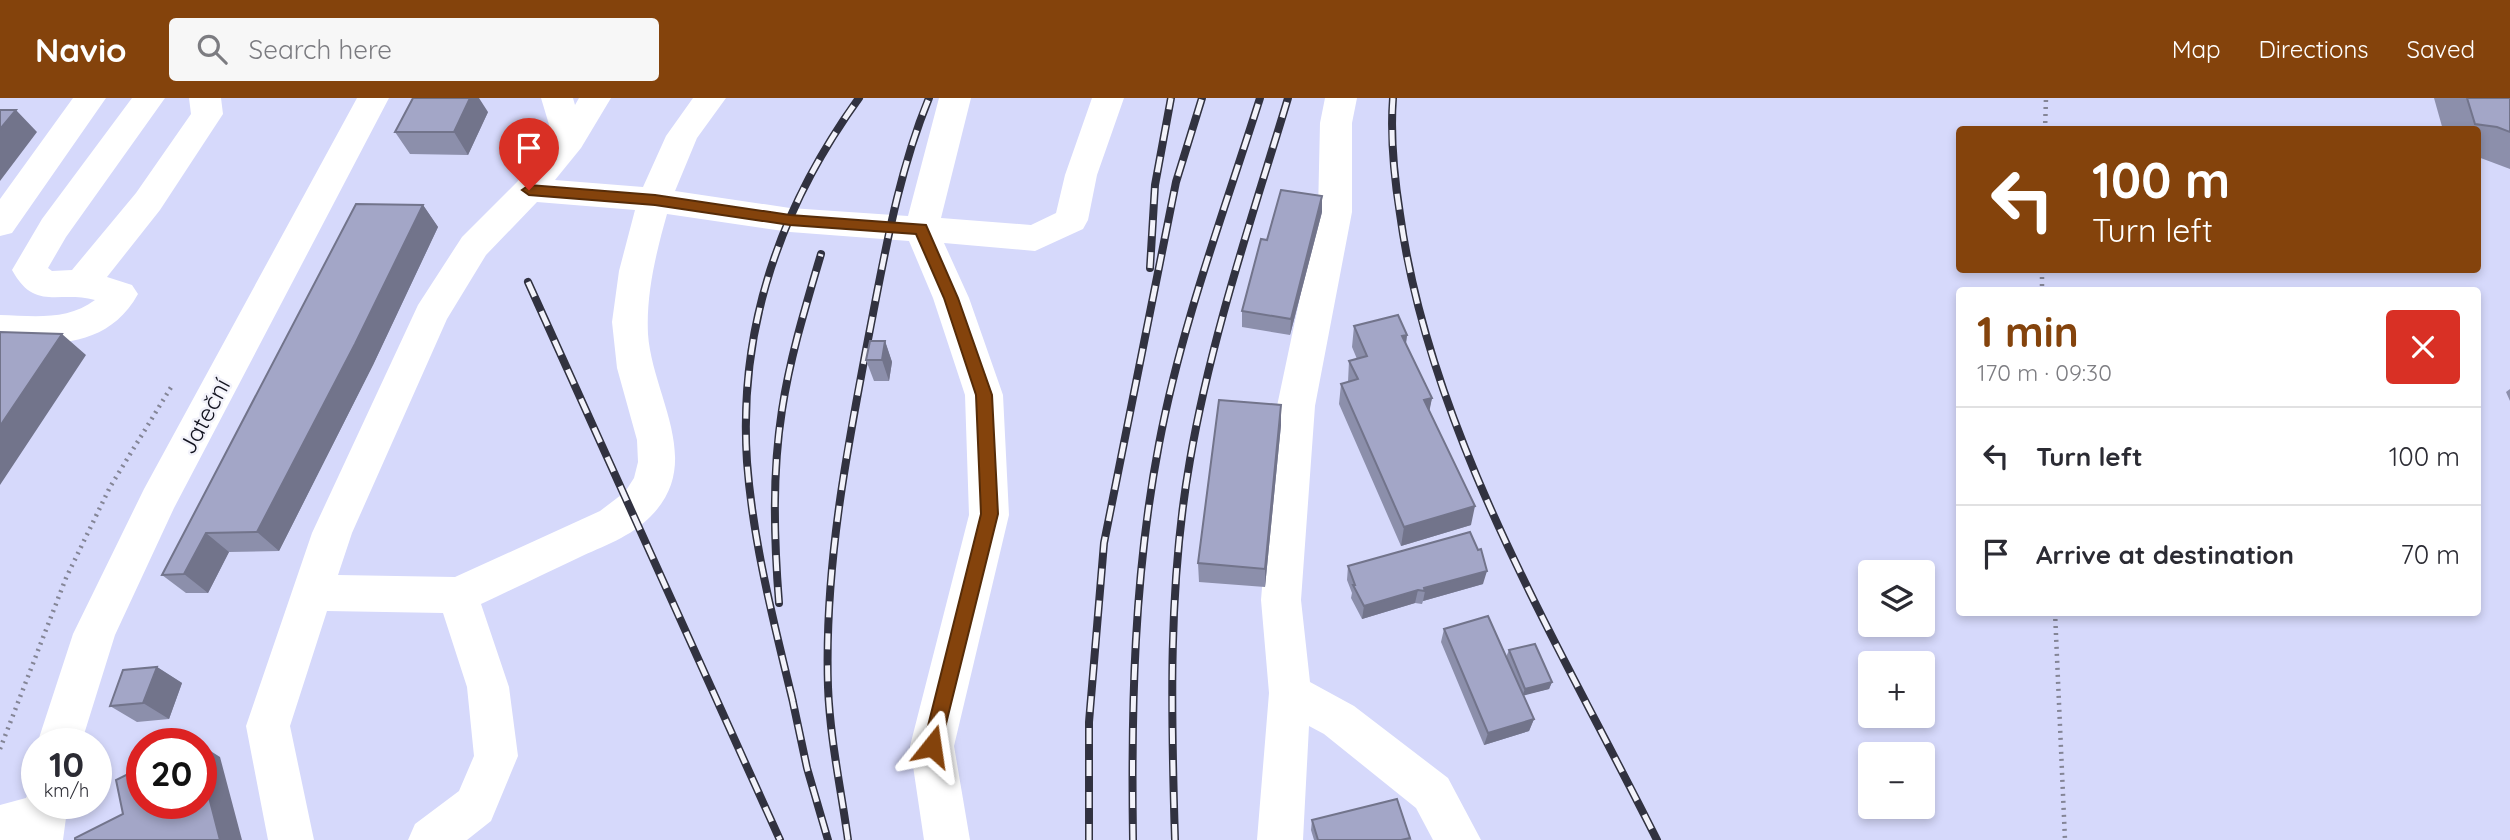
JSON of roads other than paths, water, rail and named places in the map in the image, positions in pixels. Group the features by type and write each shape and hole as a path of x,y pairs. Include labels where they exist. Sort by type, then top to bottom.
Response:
{"main road":[{"path":"0,223 90,98"},
{"path":"44,285 29,270 54,228 149,98"},
{"path":"80,283 160,188 207,114 205,98"},
{"name":"Jateční","path":"64,728 94,634 153,513 373,98"},
{"path":"556,98 570,141"},
{"path":"291,840 268,726 332,533 431,315 474,246 529,190 570,141 595,98"},
{"path":"311,593 458,595 614,523 633,511 651,488 659,453 631,342 633,289 655,200 680,141 710,98"},
{"path":"947,840 932,746 989,514 984,395 951,298 921,229 955,98"},
{"path":"529,190 655,200 790,220 1035,238 1071,220 1081,175 1108,98"},
{"path":"1280,840 1290,693 1281,600 1296,405 1335,212 1336,123 1341,98"},
{"path":"0,282 44,285 80,283 120,294 110,310 88,325 50,330 0,329"},
{"path":"431,840 475,806 496,756 488,687 458,595"},
{"path":"1290,693 1339,720 1432,793 1458,840"},
{"path":"0,827 43,820"}],"railway":[{"path":"792,698 765,583 750,492 746,412 750,363 770,270 787,225 807,181 859,98"},
{"path":"848,840 833,745 828,687 834,550 854,414 888,238 909,153 929,98"},
{"path":"1150,268 1155,185 1171,98"},
{"path":"1089,840 1089,722 1104,543 1176,182 1202,98"},
{"path":"1133,840 1134,691 1139,592 1159,444 1191,313 1260,98"},
{"path":"1175,840 1173,649 1178,554 1190,460 1221,323 1288,98"},
{"path":"1393,98 1393,156 1400,214 1416,296 1439,377 1503,536 1657,840"},
{"path":"779,603 775,506 779,434 794,351 821,254"},
{"path":"528,282 780,840"},
{"path":"791,693 792,698"},
{"path":"792,698 807,768 828,840"}]}
